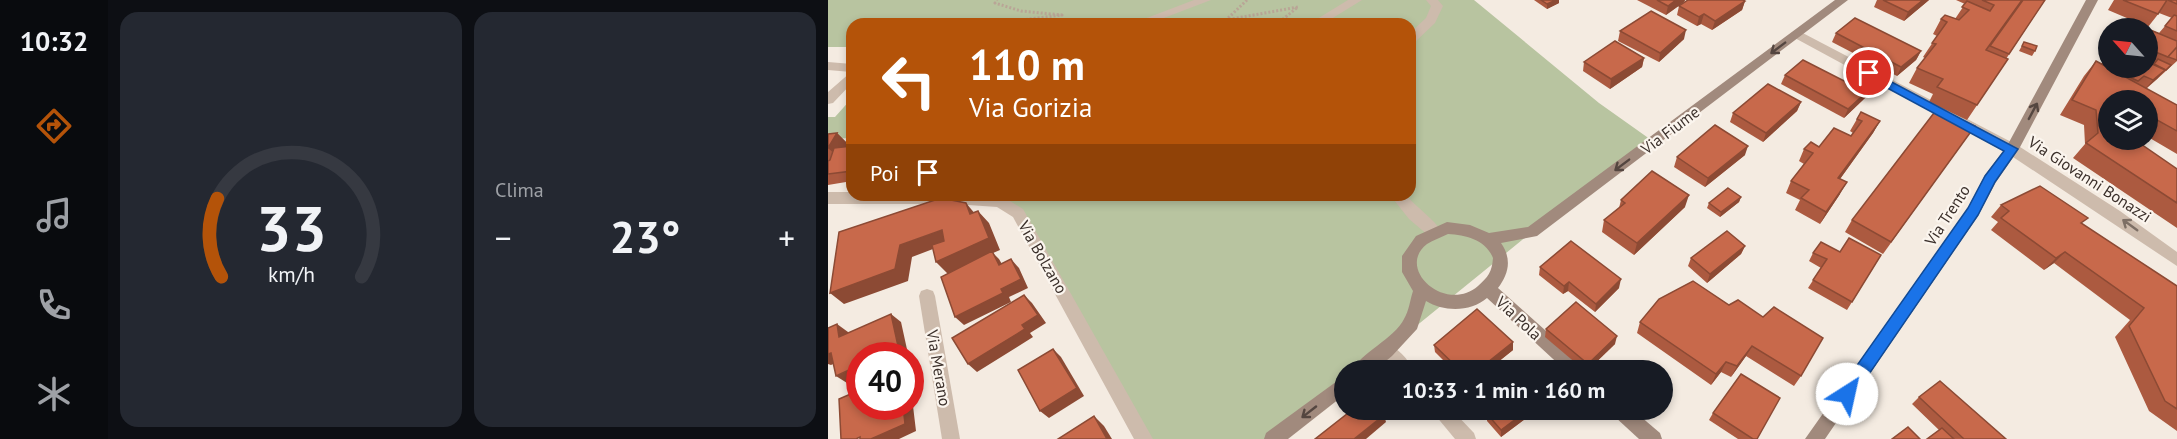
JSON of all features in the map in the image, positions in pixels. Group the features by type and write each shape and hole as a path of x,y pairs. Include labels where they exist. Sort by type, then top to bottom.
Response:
{"street":[{"path":"1154,18 1205,0"},
{"path":"1325,18 1356,0"},
{"path":"1416,34 1431,20 1437,6 1432,0"},
{"name":"Via Fiume","path":"1489,239 1532,232 1842,0"},
{"name":"Via Trento","path":"1814,439 1973,212 1990,179 2012,149 2091,0"},
{"name":"Via Giovanni Bonazzi","path":"1797,34 2012,149 2115,215 2177,260"},
{"path":"828,66 846,68"},
{"path":"828,100 846,82"},
{"name":"Via Bolzano","path":"828,198 846,198"},
{"name":"Via Bolzano","path":"988,201 1000,202 1018,213 1144,439"},
{"path":"1402,201 1434,232"},
{"path":"1462,228 1477,231 1489,239 1498,251 1500,264 1497,277 1488,289 1476,297 1460,302 1444,302 1421,292 1410,276 1408,263 1417,245 1434,232 1462,228"},
{"name":"Via Pola","path":"1488,289 1566,360"},
{"path":"1375,360 1411,324 1421,292"},
{"name":"Via Merano","path":"927,296 951,439"},
{"path":"1386,351 1395,360"},
{"path":"1273,439 1334,392"},
{"path":"1449,420 1467,439"},
{"path":"1631,420 1653,439"}],"path":[{"path":"998,0 995,3 1008,9 1062,15 1038,18"},
{"path":"1228,18 1246,0"},
{"path":"1237,18 1298,7 1284,18"}],"green space":[{"path":"828,0 1474,0 1599,103 1654,142 1532,232 1374,360 1334,360 1334,392 1273,439 1144,439 1018,213 1000,202 986,201 1416,201 1416,18 846,18 846,47 828,47"},
{"path":"846,105 846,138 828,139 828,117 835,117"}],"building":[{"path":"1541,0 1556,0 1547,4"},
{"path":"1657,0 1676,0 1668,6"},
{"path":"1688,0 1745,1 1715,21 1704,14 1699,17 1679,6"},
{"path":"1883,0 1923,0 1908,12"},
{"path":"1982,0 2022,0 1986,50 2008,59 1977,105 1937,87 1943,79 1917,68 1936,44 1932,43 1947,22 1941,19 1945,15 1959,20 1969,10 1962,7 1967,1 1990,11 1994,5"},
{"path":"2023,0 2045,0 2009,54 1990,46"},
{"path":"2123,0 2167,0 2158,14"},
{"path":"1651,11 1686,30 1660,53 1620,31"},
{"path":"2174,15 2177,16 2177,31 2165,26"},
{"path":"1855,18 1921,51 1901,67 1836,33"},
{"path":"2158,33 2177,41 2177,47 2168,57 2158,53"},
{"path":"1615,41 1644,58 1611,79 1584,62"},
{"path":"2024,42 2037,46 2035,51 2022,46"},
{"path":"2177,47 2177,60 2168,57"},
{"path":"2158,59 2171,65 2166,70 2158,66"},
{"path":"1803,60 1850,84 1854,79 1871,88 1848,109 1785,75"},
{"path":"2096,61 2098,62 2098,78 2127,78 2149,90 2098,90 2098,133 2096,110 2072,100"},
{"path":"2158,67 2165,70 2158,76"},
{"path":"1768,84 1801,102 1766,133 1733,113"},
{"path":"2158,95 2177,105 2177,131 2158,121"},
{"path":"1937,109 1975,126 1891,242 1852,220"},
{"path":"1861,112 1880,121 1838,178 1847,182 1826,212 1801,198 1809,190 1791,181 1813,153 1804,149 1811,142 1819,147 1834,128 1851,136 1862,121 1857,119"},
{"path":"1715,125 1748,146 1708,178 1677,157"},
{"path":"837,133 828,148 828,134"},
{"path":"2098,133 2098,150 2149,150 2177,169 2177,203 2086,143"},
{"path":"846,147 846,172 828,174 828,161 834,148"},
{"path":"1652,171 1689,195 1637,243 1604,220 1625,203 1621,200"},
{"path":"2040,186 2088,218 2081,223 2177,286 2177,409 2165,401 2129,326 2144,308 2065,252 2056,258 2001,218 2009,211 2001,205"},
{"path":"1728,188 1741,197 1721,212 1709,203"},
{"path":"932,201 956,201 966,203 970,214 978,211 989,238 936,262 932,245 944,241 942,230 900,245 895,269 830,293 839,232"},
{"path":"1727,231 1745,246 1710,274 1691,258"},
{"path":"1849,238 1881,255 1852,302 1813,280 1827,259 1813,253 1821,242 1840,252"},
{"path":"1571,241 1621,279 1596,304 1569,282 1564,286 1540,267"},
{"path":"992,251 999,265 1011,259 1021,279 1001,289 1003,293 955,317 941,277"},
{"path":"1693,281 1729,305 1738,300 1763,317 1774,307 1823,338 1801,376 1752,346 1737,366 1726,362 1716,374 1640,322 1659,299"},
{"path":"1024,295 1038,315 1022,325 1025,329 968,364 952,338"},
{"path":"1576,302 1617,336 1592,360 1583,360 1546,329"},
{"path":"1477,309 1513,342 1490,360 1450,360 1434,345"},
{"path":"891,314 897,342 846,342 846,371 836,376 831,353 828,354 828,328 837,324 839,337"},
{"path":"1053,349 1077,388 1040,411 1018,370"},
{"path":"1741,374 1780,398 1757,439 1753,439 1713,413"},
{"path":"1940,381 2006,439 1964,439 1919,397"},
{"path":"846,396 846,420 905,420 905,424 871,439 860,439 860,437 841,439 839,399"},
{"path":"1094,416 1107,439 1058,439"},
{"path":"1339,420 1378,420 1354,439 1315,439"},
{"path":"1492,420 1514,420 1501,430"},
{"path":"1908,427 1920,439 1892,439"},
{"path":"1942,428 1954,439 1927,439"}],"route":[{"path":"1847,394 1973,212 1990,179 2012,149 1869,73"}]}
